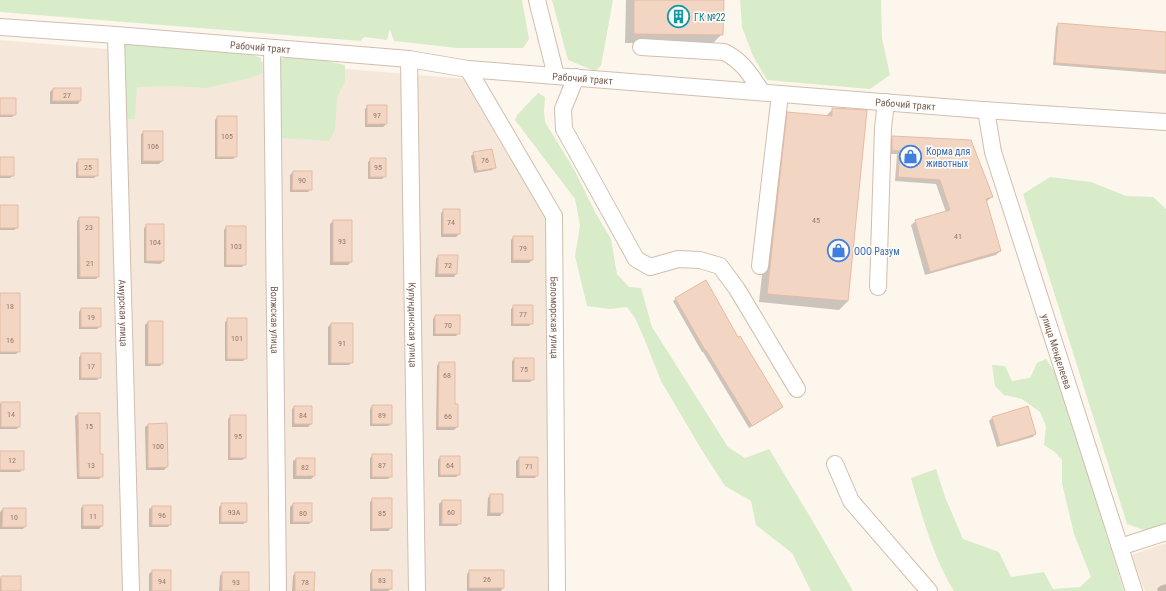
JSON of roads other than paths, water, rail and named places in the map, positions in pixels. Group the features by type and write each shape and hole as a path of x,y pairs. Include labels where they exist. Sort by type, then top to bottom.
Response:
{"street":[{"path":"537,0 556,76"},
{"name":"Рабочий тракт","path":"0,27 116,35 409,60 468,69 986,110 1166,122"},
{"name":"Амурская улица","path":"116,35 131,591"},
{"path":"641,47 724,52 735,57 748,70 762,92"},
{"name":"Волжская улица","path":"272,48 278,591"},
{"name":"Кулундинская улица","path":"409,60 417,591"},
{"name":"Беломорская улица","path":"468,69 554,216 557,591"},
{"path":"576,77 563,109 564,129 636,259 650,267 678,259 700,260 720,266 737,289 797,389"},
{"path":"760,266 780,94"},
{"path":"878,287 883,128 886,102"},
{"name":"улица Менделеева","path":"986,110 993,152 1134,591"},
{"path":"835,464 851,501 929,591"},
{"path":"1120,547 1166,532"}],"place":[{"name":"ГК №22","path":"679,17"},
{"name":"Корма для животных","path":"911,157"},
{"name":"ООО Разум","path":"838,251"}]}
